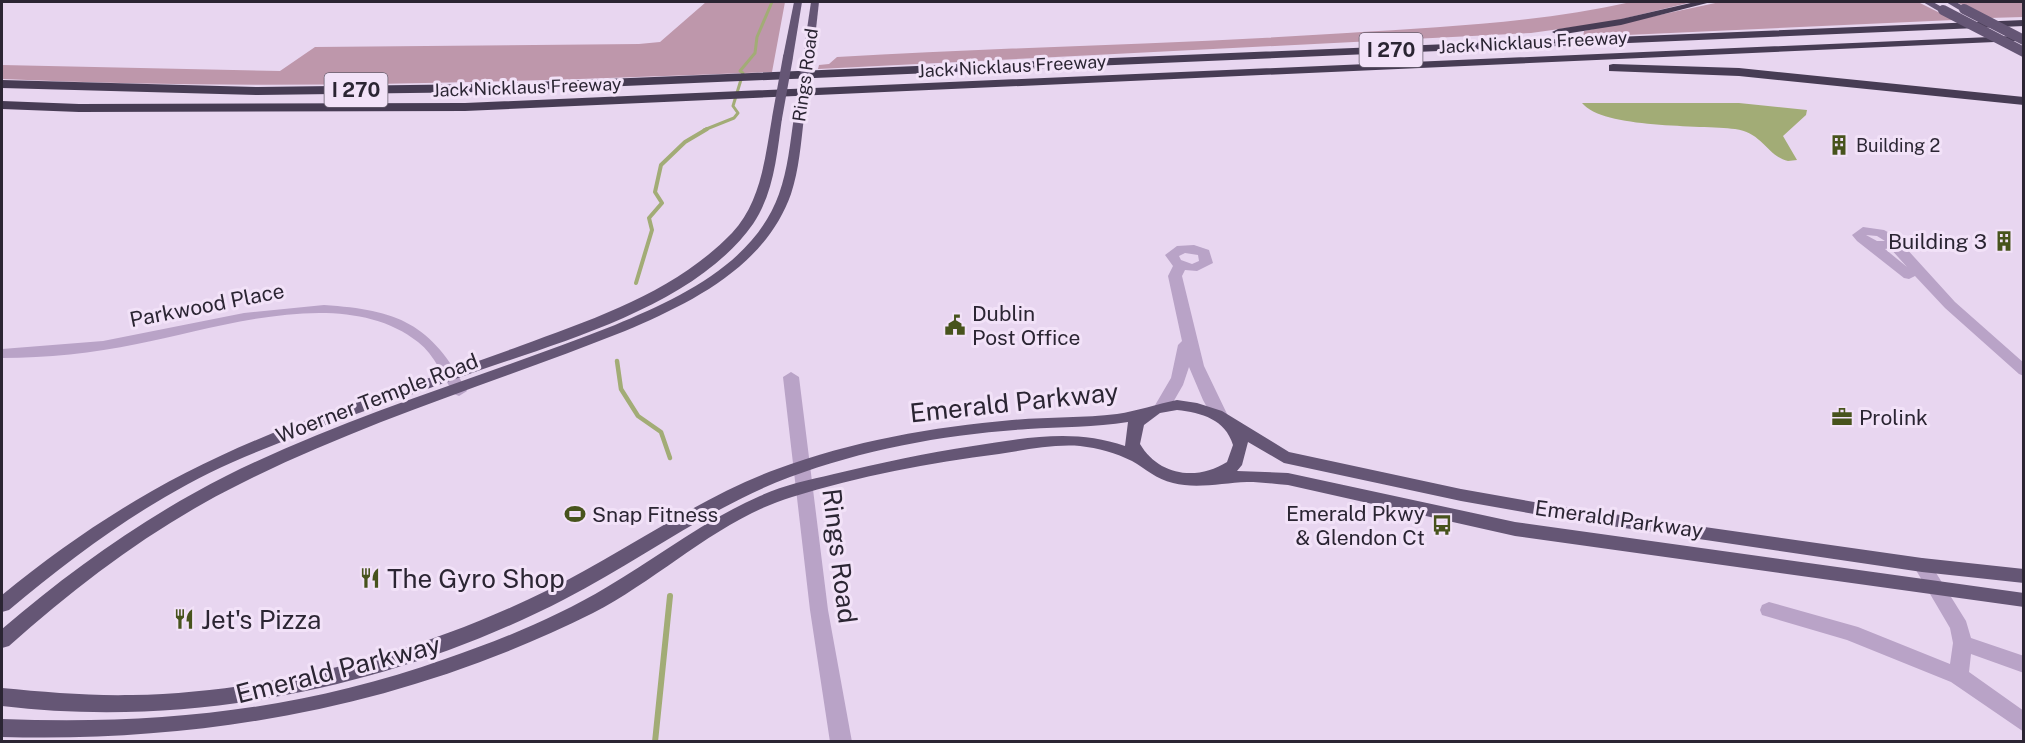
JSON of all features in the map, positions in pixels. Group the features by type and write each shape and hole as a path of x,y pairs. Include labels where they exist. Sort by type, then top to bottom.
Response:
{"highway":[{"path":"1114,62 1217,53 1570,31 1706,2"},
{"name":"Jack Nicklaus Freeway","path":"2,84 258,91 486,88 2024,23"},
{"name":"Jack Nicklaus Freeway","path":"2,106 80,108 465,107 2024,39"},
{"path":"1348,68 1397,72 1543,68 1696,70 2024,101"}],"main road":[{"name":"Rings Road","path":"753,216 766,180 798,2"},
{"name":"Rings Road","path":"776,217 792,177 815,2"},
{"path":"1927,2 2024,52"},
{"path":"1950,2 2024,39"},
{"name":"Woerner Temple Road","path":"2,640 88,567 163,517 234,479 602,321 675,284 720,253 753,216"},
{"name":"Woerner Temple Road","path":"2,604 61,555 146,499 216,464 300,430 455,384 652,314 694,292 743,257 776,217"},
{"path":"1192,406 1226,420 1240,438 1238,459 1227,470 1210,478 1177,478 1155,470 1139,458 1131,436 1136,423 1155,410 1192,406"},
{"name":"Emerald Parkway","path":"2,697 48,702 169,701 286,685 401,657 514,615 727,499 775,475 802,466 894,442 975,428 1049,421 1114,420 1155,410"},
{"name":"Emerald Parkway","path":"1226,420 1284,457 1461,495 1557,512 1922,566 2024,576"},
{"name":"Emerald Parkway","path":"2,728 74,734 196,730 279,716 410,683 522,639 591,605 740,513 770,498 940,454 1066,440 1085,440 1109,445 1139,458"},
{"name":"Emerald Parkway","path":"1210,478 1252,476 1288,478 1515,529 1937,590 2024,600"}],"street":[{"path":"1950,304 1928,292 1860,237 1859,233 1866,231 1880,233 1890,239 1950,304 2024,371"},
{"path":"1180,266 1175,276 1186,333 1200,379 1226,420"},
{"name":"Parkwood Place","path":"2,354 81,350 138,340 239,316 303,309 327,310 365,314 396,322 423,338 455,384"},
{"path":"1155,410 1177,387 1184,369 1186,333"},
{"name":"Rings Road","path":"791,377 819,610 841,741"},
{"path":"1922,566 1959,627 1963,642 1958,676"},
{"path":"1768,610 1851,633 1958,676 2024,723"},
{"path":"1963,642 2024,665"}],"shaded area":[{"path":"706,2 785,2 772,72 483,82 290,85 98,83 2,79 2,65 280,71 315,47 660,42"},
{"path":"1631,2 1692,2 1610,22 1531,33 818,69 819,65 829,64 837,57 1419,29 1560,15"},
{"path":"1720,2 1918,2 1954,20 1583,37 1584,31"},
{"path":"1956,2 2023,2 2023,17 1989,18"},
{"path":"1582,103 1739,103 1807,110 1806,115 1783,136 1797,160 1788,161 1744,131 1631,122 1593,111"}],"waterway":[{"path":"704,130 734,118 738,113 733,106 743,73 740,71 755,53 757,37 772,2"},
{"path":"636,283 652,230 649,218 662,203 655,192 661,165 685,142 707,129"},
{"path":"617,361 621,389 638,416 661,432 670,458"},
{"path":"655,742 670,596"}],"place":[{"name":"Building 2","path":"1839,145"},
{"name":"Building 3","path":"2004,241"},
{"name":"Dublin Post Office","path":"955,325"},
{"name":"Prolink","path":"1842,417"},
{"name":"Snap Fitness","path":"575,514"},
{"name":"Emerald Pkwy & Glendon Ct","path":"1442,525"},
{"name":"The Gyro Shop","path":"370,578"},
{"name":"Jet's Pizza","path":"184,619"}]}
